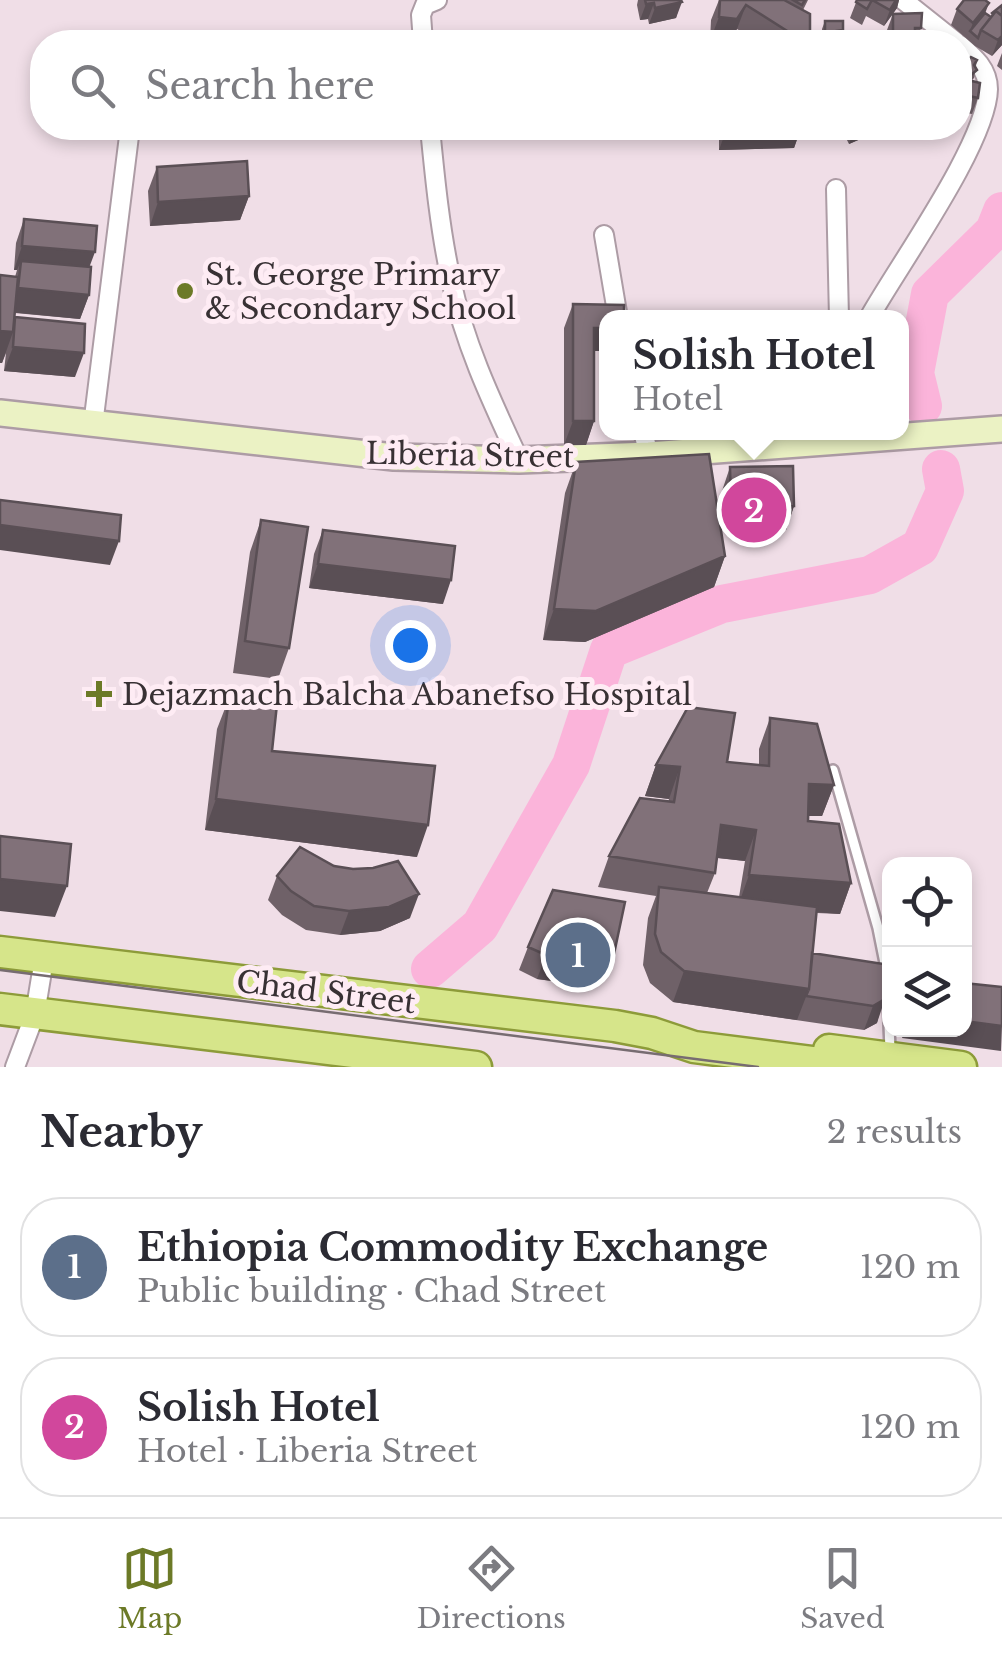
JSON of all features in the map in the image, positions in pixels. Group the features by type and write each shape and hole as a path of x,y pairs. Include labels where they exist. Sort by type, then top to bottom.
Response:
{"main road":[{"name":"Chad Street","path":"0,952 615,1026 694,1047 851,1067"},
{"name":"Chad Street","path":"0,1010 429,1065 476,1067"},
{"name":"Chad Street","path":"652,1033 696,1032 961,1067"}],"street":[{"path":"422,30 424,4 437,0"},
{"path":"903,0 940,30"},
{"path":"972,56 982,65 988,92 972,138"},
{"path":"92,425 128,140"},
{"path":"431,140 452,283 487,392 519,460"},
{"path":"873,310 950,184 971,140"},
{"path":"836,189 839,310"},
{"path":"604,235 617,310"},
{"name":"Liberia Street","path":"0,413 394,457 519,460 646,444 768,440"},
{"name":"Liberia Street","path":"909,434 1002,429"},
{"path":"15,1067 36,1014 44,959"}],"lane":[{"path":"833,770 878,928 887,974 890,1058"}],"building":[{"path":"645,0 682,2 655,8 654,3 646,4"},
{"path":"720,0 784,0 810,14 810,30 786,30 746,5 737,19 719,17"},
{"path":"857,0 872,0 867,9"},
{"path":"872,0 896,0 890,10"},
{"path":"964,0 989,3 973,23 957,9"},
{"path":"996,11 1002,16 1002,36 998,40 981,30"},
{"path":"922,13 921,28 893,30 893,14"},
{"path":"985,13 991,17 978,38 971,30"},
{"path":"825,21 843,21 843,30 825,30"},
{"path":"972,81 980,83 978,98 972,97"},
{"path":"247,161 249,196 158,202 157,167"},
{"path":"24,219 97,226 95,252 22,246"},
{"path":"21,261 91,267 89,295 18,288"},
{"path":"0,275 18,277 13,332 0,331"},
{"path":"573,304 624,305 624,310 599,310 599,328 594,328 594,421 573,421"},
{"path":"15,317 85,324 84,353 13,347"},
{"path":"709,454 725,556 596,611 554,609 576,462"},
{"path":"793,466 794,506 731,507 730,467"},
{"path":"0,500 121,515 119,541 0,525"},
{"path":"261,520 308,527 289,648 245,641"},
{"path":"323,530 455,546 451,580 318,564"},
{"path":"229,698 277,704 272,751 435,766 428,825 216,799"},
{"path":"688,707 735,713 727,762 769,766 770,718 817,724 834,785 809,784 808,821 839,824 851,883 749,875 756,830 721,825 715,873 609,856 640,798 674,802 680,767 656,765"},
{"path":"0,836 71,844 67,886 0,879"},
{"path":"300,847 334,866 353,869 398,861 419,894 389,907 349,911 314,906 277,876"},
{"path":"659,887 817,907 809,989 684,971 661,952 655,934"},
{"path":"553,890 625,902 614,954 576,959 546,955 528,947"},
{"path":"812,953 882,964 882,1001 873,1006 806,996"},
{"path":"972,984 1002,987 1002,1026 972,1022"}],"waterway":[{"path":"923,406 915,373 930,294 994,231 1002,211"},
{"path":"430,969 480,926 571,765 609,650 722,604 870,575 920,547 945,491 941,469"}],"tram line":[{"path":"0,970 758,1067"}],"place":[{"name":"St. George Primary & Secondary School","path":"185,291"},
{"name":"Solish Hotel","path":"754,510"},
{"name":"Dejazmach Balcha Abanefso Hospital","path":"99,694"},
{"name":"Ethiopia Commodity Exchange","path":"578,955"}]}
